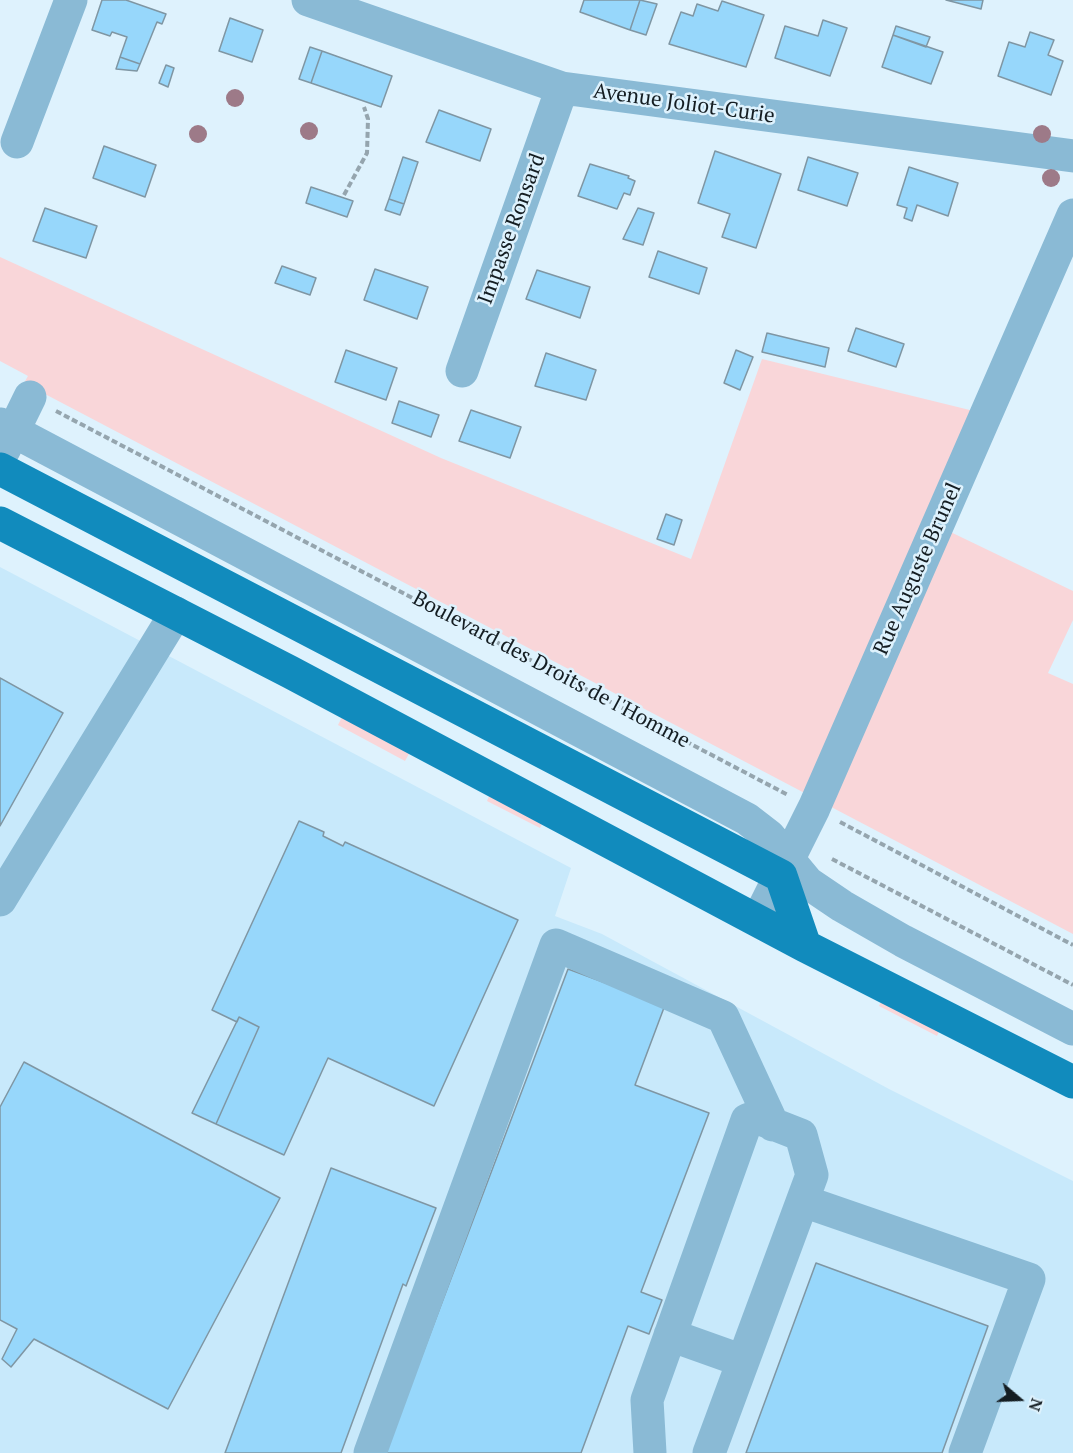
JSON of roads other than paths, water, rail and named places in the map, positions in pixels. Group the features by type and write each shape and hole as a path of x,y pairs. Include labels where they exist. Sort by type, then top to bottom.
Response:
{"main road":[{"name":"Boulevard des Droits de l'Homme","path":"0,469 785,868 805,946"},
{"path":"0,523 805,946 1073,1082"}],"street":[{"path":"16,142 70,0"},
{"name":"Avenue Joliot-Curie","path":"308,0 562,88 1073,156"},
{"name":"Impasse Ronsard","path":"462,370 562,88"},
{"name":"Rue Auguste Brunel","path":"758,920 785,868 1073,215"},
{"path":"4,438 30,397"},
{"name":"Boulevard des Droits de l'Homme","path":"4,438 747,819 769,836 785,868 842,906 903,941 1073,1029"},
{"path":"0,900 176,614"},
{"path":"370,1453 556,945 723,1017 773,1125"},
{"path":"650,1453 647,1400 747,1120 755,1117 801,1135 812,1175 710,1453"},
{"path":"803,1201 1029,1279 965,1453"},
{"path":"670,1335 743,1361"}]}
